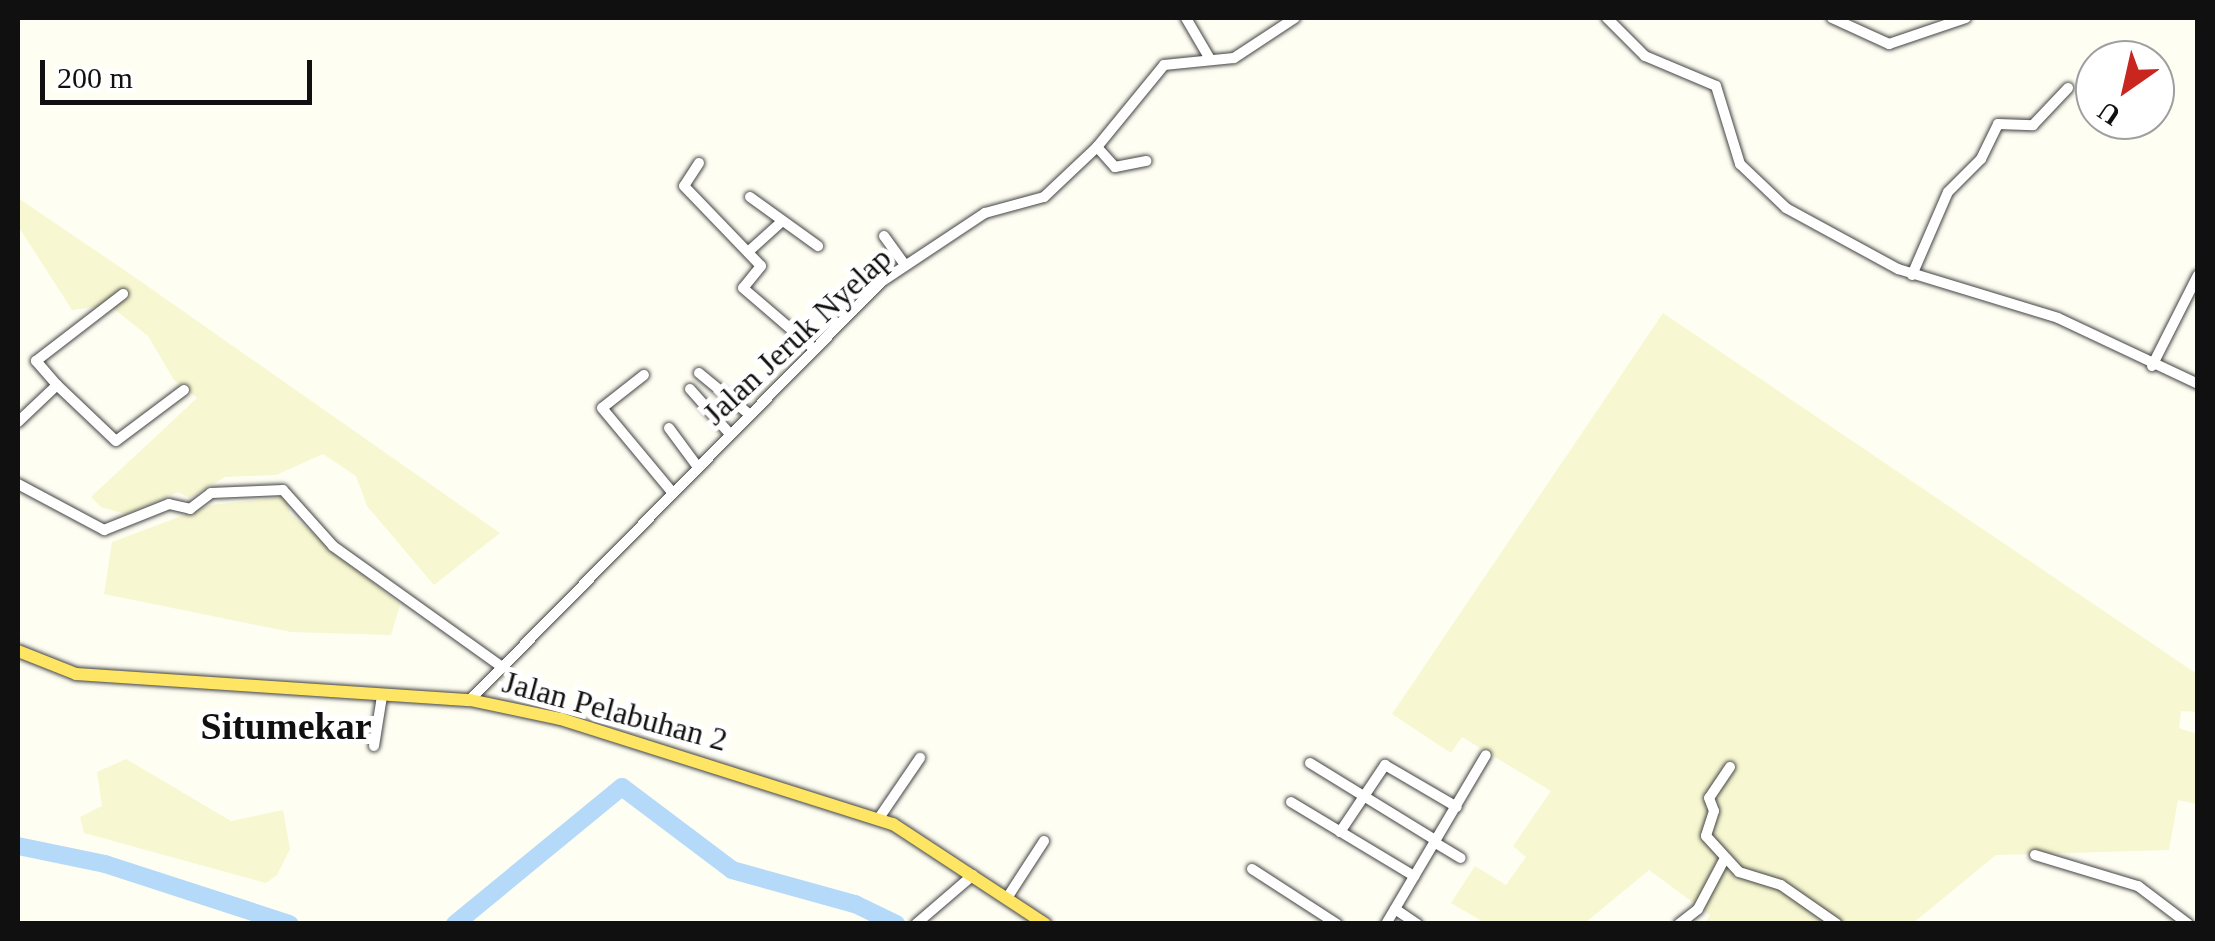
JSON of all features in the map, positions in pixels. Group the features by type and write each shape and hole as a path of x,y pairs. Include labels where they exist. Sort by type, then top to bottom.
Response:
{"main road":[{"name":"Jalan Pelabuhan 2","path":"18,651 76,674 470,700 562,719 880,818 1046,924"}],"street":[{"path":"1186,18 1210,59"},
{"name":"Jalan Jeruk Nyelap","path":"470,700 499,664 814,348 905,266 985,213 1044,197 1098,148 1159,69 1182,58 1234,58 1296,18"},
{"path":"1832,18 1888,44 1970,18"},
{"path":"1611,19 1645,56 1719,89 1729,141 1764,193 1912,275 2058,318 2152,366 2198,384"},
{"path":"1912,275 1948,192 1978,164 2002,118 2033,124 2068,88"},
{"path":"1098,148 1115,167 1146,161"},
{"path":"700,164 683,183 761,267 743,288 814,348"},
{"path":"750,197 780,224 818,246"},
{"path":"748,252 780,224"},
{"path":"884,236 905,266"},
{"path":"2152,366 2198,276"},
{"path":"123,294 36,361 114,442 184,390"},
{"path":"699,373 750,416"},
{"path":"644,375 602,406 672,492"},
{"path":"18,422 57,385"},
{"path":"690,388 730,434"},
{"path":"669,428 697,466"},
{"path":"18,484 72,520 104,530 169,504 190,510 217,491 283,490 333,546 499,664"},
{"path":"374,746 382,696"},
{"path":"1386,924 1486,755"},
{"path":"880,818 920,758"},
{"path":"1310,763 1461,858"},
{"path":"1340,832 1387,765 1457,807"},
{"path":"1730,767 1709,798 1714,811 1706,834 1725,858 1837,924"},
{"path":"1291,802 1414,876"},
{"path":"1007,898 1044,841"},
{"path":"2035,855 2138,886 2191,924 2198,915"},
{"path":"1680,924 1698,908 1725,858"},
{"path":"1252,869 1337,924"},
{"path":"922,921 973,875"},
{"path":"1395,909 1417,924"}],"green space":[{"path":"18,198 500,533 434,585 367,506 356,476 323,454 276,475 225,477 189,498 178,492 126,514 101,507 91,497 197,398 174,380 148,336 109,305 72,310 18,226"},
{"path":"1663,313 2197,674 2197,712 2181,711 2179,728 2197,734 2197,804 2178,800 2169,850 1996,855 1913,923 1705,923 1710,915 1649,870 1585,923 1485,923 1451,903 1475,866 1506,885 1526,857 1513,846 1551,791 1462,737 1451,753 1392,714"},
{"path":"286,497 290,514 400,605 391,635 291,632 104,594 112,542 211,505"},
{"path":"126,759 231,821 283,810 290,849 277,875 266,883 84,833 80,817 102,806 97,772"}],"waterway":[{"path":"455,924 622,787 732,870 855,904 896,924"},
{"path":"18,846 105,864 290,924"}],"district":[{"name":"Situmekar","path":"286,727"}]}
